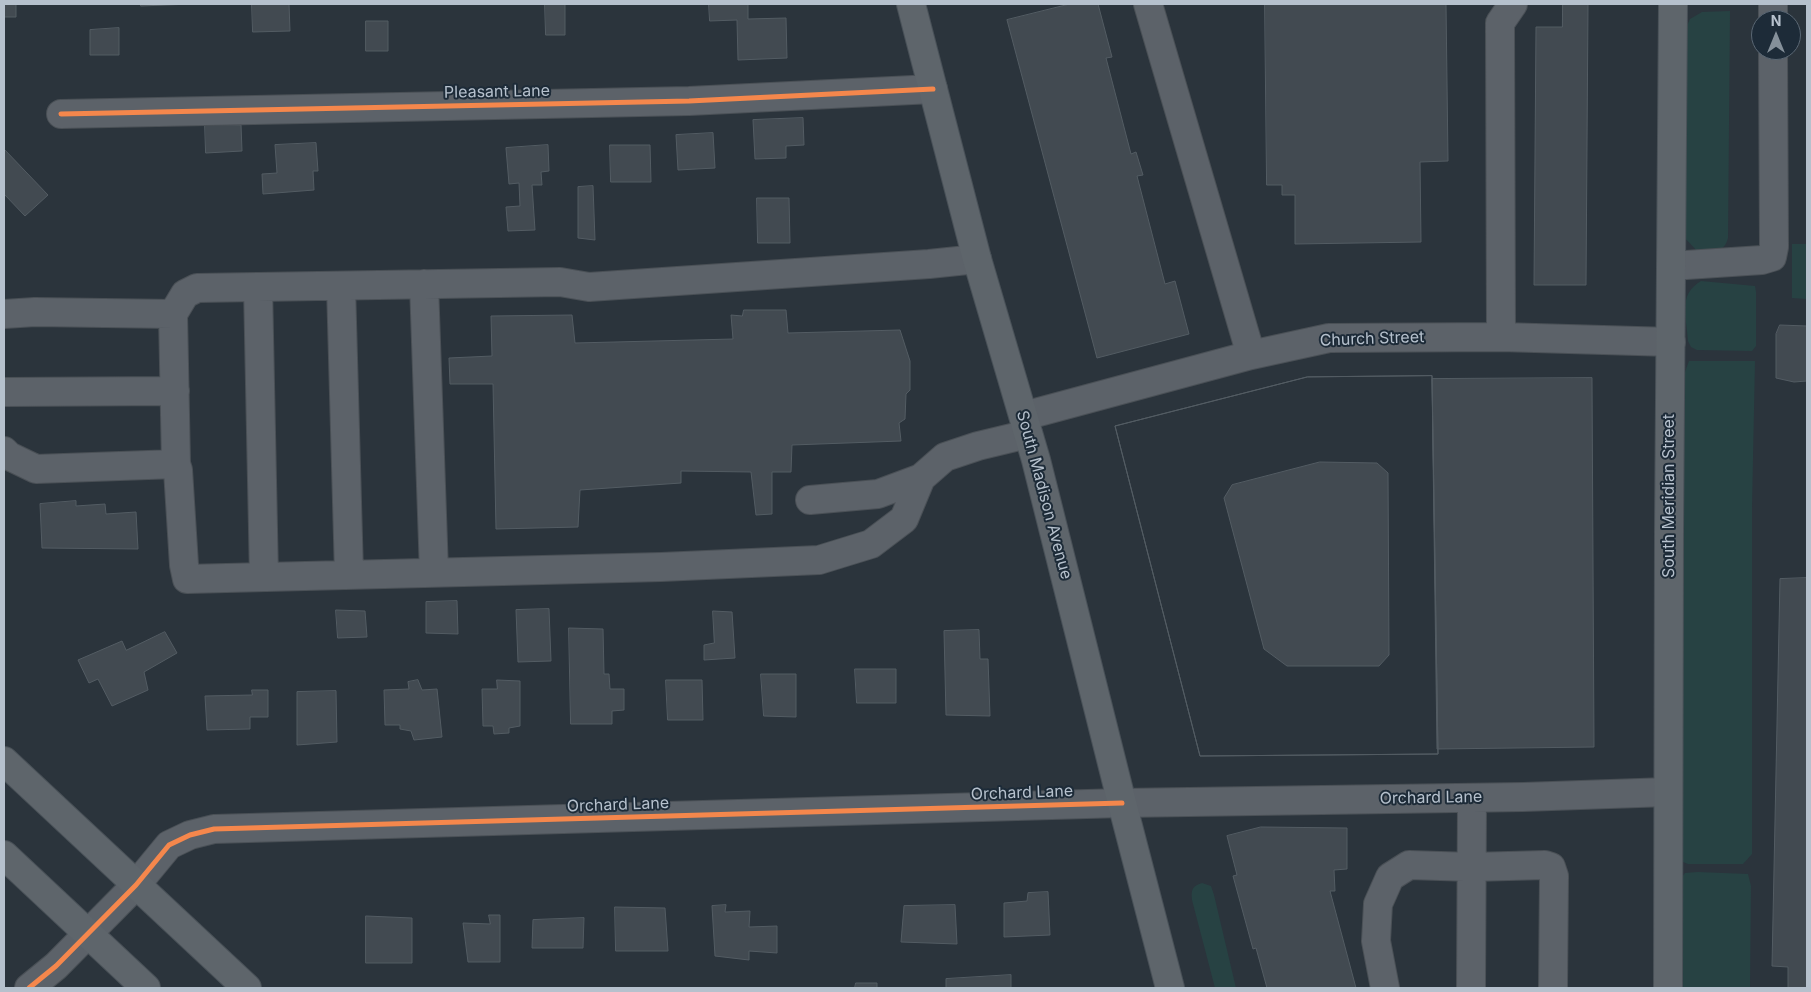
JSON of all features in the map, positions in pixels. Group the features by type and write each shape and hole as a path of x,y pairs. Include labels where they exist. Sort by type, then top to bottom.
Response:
{"main road":[{"name":"South Madison Avenue","path":"911,4 977,260 1026,425 1170,988"},
{"name":"South Meridian Street","path":"1668,988 1673,4"},
{"path":"4,762 247,988"},
{"path":"4,855 146,988"}],"street":[{"path":"1148,4 1251,355"},
{"path":"1501,337 1500,23 1513,4"},
{"path":"1671,266 1762,260 1772,257 1774,247 1773,60"},
{"name":"Pleasant Lane","path":"61,114 689,101 933,89"},
{"path":"921,478 904,519 871,544 819,560 661,567 187,579 184,566 178,470 176,464 173,314 185,294 197,288 560,282 589,287 977,260"},
{"path":"424,284 434,572"},
{"path":"341,286 349,574"},
{"path":"258,287 264,577"},
{"path":"4,314 173,314"},
{"name":"Church Street","path":"921,478 945,457 978,446 1026,425 1251,355 1329,338 1501,337 1671,342"},
{"path":"4,392 175,391"},
{"path":"4,451 9,456 36,469 176,464"},
{"path":"810,500 878,494 921,478"},
{"name":"Orchard Lane","path":"87,934 136,885 169,845 190,835 214,829 1122,803 1472,798 1668,792"},
{"path":"1471,988 1472,798"},
{"path":"1385,988 1376,941 1378,904 1390,877 1409,865 1472,867 1545,865 1551,867 1554,876 1553,988"},
{"path":"29,988 56,966 87,934"}],"green space":[{"path":"1730,11 1728,238 1724,247 1717,251 1698,252 1683,236 1685,30 1690,19 1702,12"},
{"path":"1792,244 1807,244 1807,299 1792,298"},
{"path":"1701,281 1755,286 1756,346 1752,351 1697,350 1691,347 1688,341 1685,316 1686,300 1689,293"},
{"path":"1689,361 1755,361 1752,507 1752,854 1743,864 1688,864 1683,862 1680,855 1681,392"},
{"path":"1685,873 1748,874 1751,886 1750,988 1682,988 1681,879"},
{"path":"1202,883 1211,886 1214,895 1236,988 1215,988 1192,900 1193,889"}],"building":[{"path":"4,4 16,4 16,17 4,17"},
{"path":"141,4 192,4 141,6"},
{"path":"252,4 289,4 290,31 253,32"},
{"path":"545,4 565,4 565,35 546,35"},
{"path":"709,4 748,4 748,19 786,18 787,58 738,60 737,20 710,21"},
{"path":"1070,4 1098,4 1112,57 1106,58 1131,154 1136,152 1143,175 1137,176 1165,284 1175,281 1189,334 1097,358 1007,20"},
{"path":"1265,4 1446,4 1448,161 1420,162 1421,242 1295,244 1295,195 1282,195 1282,185 1267,185"},
{"path":"1563,4 1588,4 1586,285 1534,285 1536,27 1562,27"},
{"path":"366,21 388,21 388,51 366,51"},
{"path":"119,28 119,55 90,55 90,30"},
{"path":"803,118 804,145 786,146 786,158 755,159 753,120"},
{"path":"205,124 241,125 242,151 206,153"},
{"path":"713,133 715,168 678,170 676,135"},
{"path":"316,143 318,171 313,171 314,190 263,194 262,174 277,173 275,145"},
{"path":"548,145 549,171 541,172 542,185 532,185 535,230 508,231 506,207 520,206 519,183 509,184 506,148"},
{"path":"610,145 650,145 651,182 611,182"},
{"path":"4,149 48,195 25,216 4,194"},
{"path":"593,186 595,240 578,238 578,187"},
{"path":"757,198 789,198 790,243 758,243"},
{"path":"744,310 786,310 788,333 900,330 910,361 910,390 906,394 905,419 899,423 901,441 792,445 791,472 772,472 772,514 756,515 751,472 681,471 681,483 580,490 578,527 496,529 493,384 450,384 449,358 492,356 491,316 572,315 575,343 733,339 731,315 742,316"},
{"path":"1780,325 1807,326 1807,381 1794,382 1776,378 1776,334"},
{"path":"1432,376 1438,754 1200,756 1115,426 1307,377","holes":["1320,462 1377,463 1388,473 1389,655 1379,666 1287,666 1264,649 1224,498 1232,485"]},
{"path":"1432,376 1438,754 1200,756 1115,426 1307,377"},
{"path":"1592,378 1594,747 1437,749 1432,379"},
{"path":"76,501 76,506 105,504 106,514 136,512 138,549 42,548 40,504"},
{"path":"1807,578 1807,988 1788,988 1788,967 1772,966 1780,579"},
{"path":"457,601 458,634 426,633 426,602"},
{"path":"549,609 551,661 518,662 516,610"},
{"path":"336,610 365,611 367,637 338,638"},
{"path":"713,611 732,612 735,658 704,660 704,645 714,643"},
{"path":"569,628 603,629 604,674 609,674 610,689 624,689 624,710 612,711 612,724 571,724"},
{"path":"979,630 980,659 988,659 990,716 946,715 944,631"},
{"path":"165,632 177,653 144,672 148,690 112,706 98,679 89,683 78,660 122,641 126,650"},
{"path":"855,669 896,669 896,703 857,703"},
{"path":"761,674 796,674 796,717 764,716"},
{"path":"418,680 422,690 437,689 442,737 414,740 411,731 400,729 400,725 385,725 384,690 409,689 408,682"},
{"path":"497,680 520,681 520,726 509,728 509,733 494,734 493,726 483,726 482,689 497,689"},
{"path":"666,680 702,680 703,720 668,720"},
{"path":"252,690 268,690 268,717 250,717 250,729 207,730 205,696 252,695"},
{"path":"336,691 337,742 297,745 297,692"},
{"path":"1261,827 1347,828 1347,869 1334,870 1335,891 1330,891 1356,988 1267,988 1256,948 1253,949 1233,876 1237,875 1227,836"},
{"path":"1048,892 1050,935 1004,937 1004,903 1027,901 1028,893"},
{"path":"726,905 725,912 750,911 749,927 777,926 777,953 749,951 749,960 715,956 712,906"},
{"path":"955,905 957,944 901,942 904,906"},
{"path":"615,907 665,908 668,951 616,951"},
{"path":"489,915 500,915 500,962 468,962 463,923 490,924"},
{"path":"366,916 412,918 412,963 366,963"},
{"path":"584,918 583,948 532,948 533,920"},
{"path":"1011,975 1011,988 946,988 946,979"},
{"path":"856,983 877,983 877,988 855,988"}],"cycle path":[{"path":"61,114 689,101 933,89"},
{"path":"29,988 56,966 136,885 169,845 190,835 214,829 1122,803"}]}
